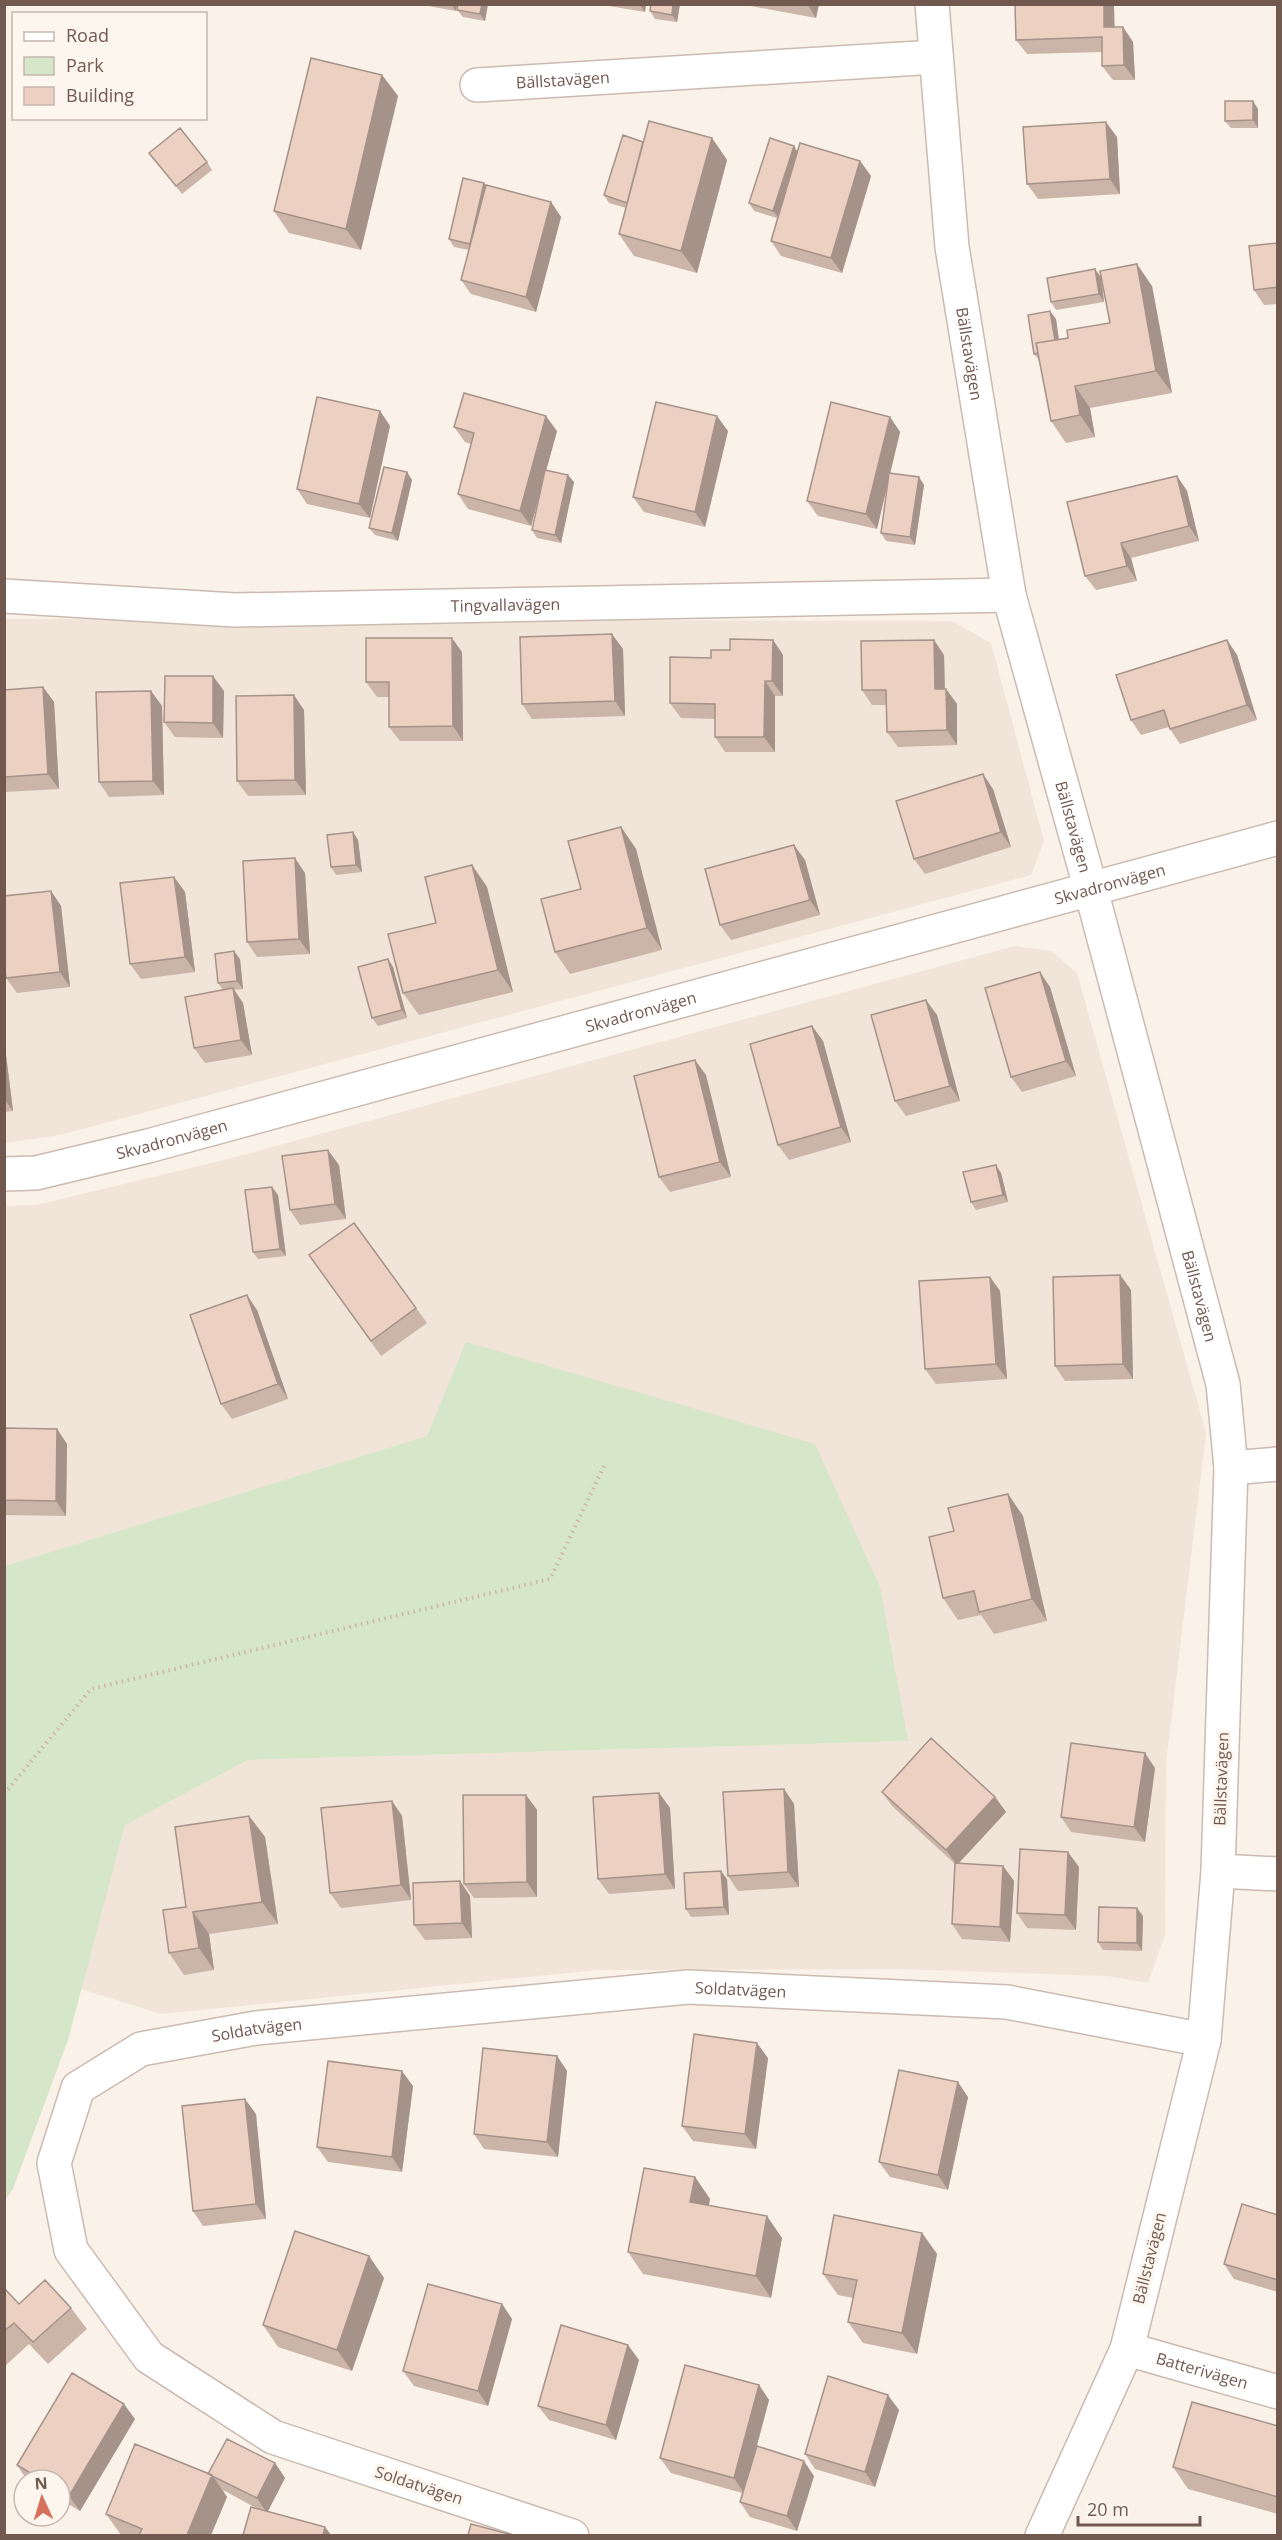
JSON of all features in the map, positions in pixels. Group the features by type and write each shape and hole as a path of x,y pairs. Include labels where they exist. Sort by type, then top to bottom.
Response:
{"street":[{"name":"Bällstavägen","path":"932,4 952,247 1009,595 1091,890 1223,1384 1231,1468 1218,1871 1204,2040 1127,2349 1042,2535"},
{"name":"Bällstavägen","path":"477,85 936,57"},
{"name":"Tingvallavägen","path":"4,596 235,610 1009,595"},
{"name":"Skvadronvägen","path":"4,1174 36,1173 148,1146 1278,838"},
{"path":"1231,1468 1278,1464"},
{"path":"1218,1871 1278,1874"},
{"name":"Soldatvägen","path":"572,2535 273,2437 149,2357 70,2250 54,2163 78,2088 141,2049 256,2028 688,1986 1007,2002 1204,2040"},
{"name":"Batterivägen","path":"1127,2349 1278,2392"}],"path":[{"path":"4,1794 91,1689 550,1579 604,1466"}],"shaded area":[{"path":"4,619 952,621 991,643 1044,841 1031,875 60,1135 5,1143"},
{"path":"1015,946 1051,951 1077,973 1206,1433 1166,1763 1165,1935 1148,1983 1108,1976 898,1969 598,1970 161,2014 81,1989 125,1825 248,1760 908,1741 467,1343 427,1436 5,1566 5,1206 36,1205 224,1160"}],"green space":[{"path":"466,1342 815,1444 880,1587 908,1741 248,1760 125,1825 68,2040 13,2189 5,2200 5,1566 427,1436"}],"building":[{"path":"458,4 482,4 480,14 457,10"},
{"path":"651,4 673,4 672,15 650,11"},
{"path":"1015,4 1104,4 1104,27 1123,27 1124,65 1102,66 1102,37 1016,40"},
{"path":"311,58 382,75 346,229 274,211"},
{"path":"1225,101 1253,101 1253,120 1225,121"},
{"path":"649,121 712,138 681,251 619,234"},
{"path":"1106,122 1110,179 1027,184 1023,127"},
{"path":"180,128 207,162 176,186 149,153"},
{"path":"623,135 643,142 627,203 604,195"},
{"path":"770,138 794,146 773,211 749,203"},
{"path":"800,143 860,161 831,258 771,241"},
{"path":"463,178 484,183 470,244 449,239"},
{"path":"486,185 551,202 526,297 461,280"},
{"path":"1278,243 1278,287 1254,290 1249,246"},
{"path":"1137,264 1156,371 1075,386 1080,415 1051,421 1036,343 1068,338 1067,330 1110,323 1100,271"},
{"path":"1095,269 1099,294 1051,302 1047,278"},
{"path":"1050,311 1055,340 1036,343 1038,353 1034,354 1028,315"},
{"path":"464,393 546,416 520,511 458,494 474,433 454,427"},
{"path":"317,397 380,411 359,504 297,489"},
{"path":"656,402 717,416 695,512 633,497"},
{"path":"831,402 890,417 866,514 807,501"},
{"path":"384,467 407,472 392,533 369,528"},
{"path":"545,470 568,475 555,535 532,530"},
{"path":"889,473 919,477 910,537 881,533"},
{"path":"1177,476 1189,526 1121,543 1127,566 1085,576 1067,502"},
{"path":"612,634 615,701 522,704 520,637"},
{"path":"366,638 452,638 453,726 389,727 389,682 366,682"},
{"path":"730,639 773,640 772,681 765,681 764,737 715,737 715,704 670,703 670,657 711,658 711,650 730,650"},
{"path":"934,640 935,689 946,689 947,730 887,732 886,690 862,690 861,641"},
{"path":"1227,640 1247,705 1170,729 1164,710 1131,720 1116,675"},
{"path":"165,676 213,676 213,723 164,722"},
{"path":"43,687 48,774 4,777 4,690"},
{"path":"151,691 153,781 99,782 96,692"},
{"path":"294,695 295,780 237,781 236,696"},
{"path":"983,774 1001,832 914,859 896,801"},
{"path":"621,827 647,928 555,952 541,899 581,889 568,841"},
{"path":"353,832 356,865 331,867 327,835"},
{"path":"794,845 810,900 720,925 705,869"},
{"path":"295,858 299,939 247,942 243,861"},
{"path":"472,865 498,970 403,993 388,934 436,923 425,877"},
{"path":"174,877 185,957 130,964 120,883"},
{"path":"51,891 60,972 6,978 4,896"},
{"path":"234,951 237,981 218,983 215,954"},
{"path":"388,959 402,1010 372,1018 358,967"},
{"path":"1040,972 1066,1061 1011,1077 985,988"},
{"path":"233,988 241,1040 194,1048 185,997"},
{"path":"926,1000 950,1086 895,1101 871,1015"},
{"path":"812,1026 841,1127 778,1145 750,1044"},
{"path":"695,1060 720,1162 659,1177 634,1076"},
{"path":"328,1150 335,1204 290,1210 282,1156"},
{"path":"996,1165 1003,1195 971,1202 963,1172"},
{"path":"272,1187 280,1249 253,1252 245,1190"},
{"path":"354,1223 416,1308 371,1341 309,1255"},
{"path":"1120,1275 1123,1364 1055,1366 1053,1277"},
{"path":"990,1277 996,1364 925,1369 919,1281"},
{"path":"247,1295 278,1384 221,1404 190,1315"},
{"path":"4,1428 57,1429 56,1501 4,1500"},
{"path":"1008,1494 1032,1599 979,1612 974,1591 943,1598 929,1537 954,1531 948,1508"},
{"path":"931,1738 995,1797 946,1850 882,1792"},
{"path":"1071,1743 1145,1753 1134,1827 1061,1817"},
{"path":"784,1789 788,1872 728,1876 723,1792"},
{"path":"659,1793 665,1874 598,1879 593,1797"},
{"path":"463,1795 526,1795 527,1882 464,1884"},
{"path":"392,1801 401,1885 330,1893 321,1808"},
{"path":"249,1816 262,1902 193,1912 199,1948 169,1953 163,1910 186,1907 175,1827"},
{"path":"1020,1849 1068,1852 1065,1915 1017,1913"},
{"path":"955,1863 1003,1866 1000,1927 952,1924"},
{"path":"721,1871 724,1907 686,1909 684,1873"},
{"path":"460,1881 462,1923 414,1925 413,1883"},
{"path":"1099,1907 1137,1908 1137,1943 1098,1942"},
{"path":"694,2034 757,2043 745,2134 682,2126"},
{"path":"483,2048 557,2056 547,2142 474,2134"},
{"path":"328,2061 402,2071 392,2157 317,2147"},
{"path":"899,2070 958,2082 938,2175 879,2162"},
{"path":"245,2099 256,2204 193,2211 182,2106"},
{"path":"644,2168 695,2177 690,2202 767,2216 756,2276 628,2252"},
{"path":"1242,2204 1278,2215 1278,2280 1224,2264"},
{"path":"834,2215 922,2233 902,2333 848,2322 857,2280 823,2274"},
{"path":"295,2231 369,2256 337,2350 263,2325"},
{"path":"45,2280 71,2308 33,2342 14,2323 4,2331 4,2288 19,2304"},
{"path":"428,2284 502,2304 478,2391 403,2371"},
{"path":"561,2325 628,2345 606,2425 538,2406"},
{"path":"685,2365 759,2385 734,2478 660,2458"},
{"path":"72,2373 124,2404 72,2491 72,2468 22,2468 17,2465"},
{"path":"828,2376 888,2395 865,2472 805,2454"},
{"path":"1192,2402 1278,2426 1278,2497 1173,2467"},
{"path":"227,2439 275,2463 257,2498 208,2474"},
{"path":"135,2444 212,2475 187,2535 139,2535 142,2529 106,2514"},
{"path":"757,2446 804,2461 787,2516 740,2502"},
{"path":"251,2507 325,2527 323,2535 243,2535"},
{"path":"471,2524 513,2535 468,2535"}]}
